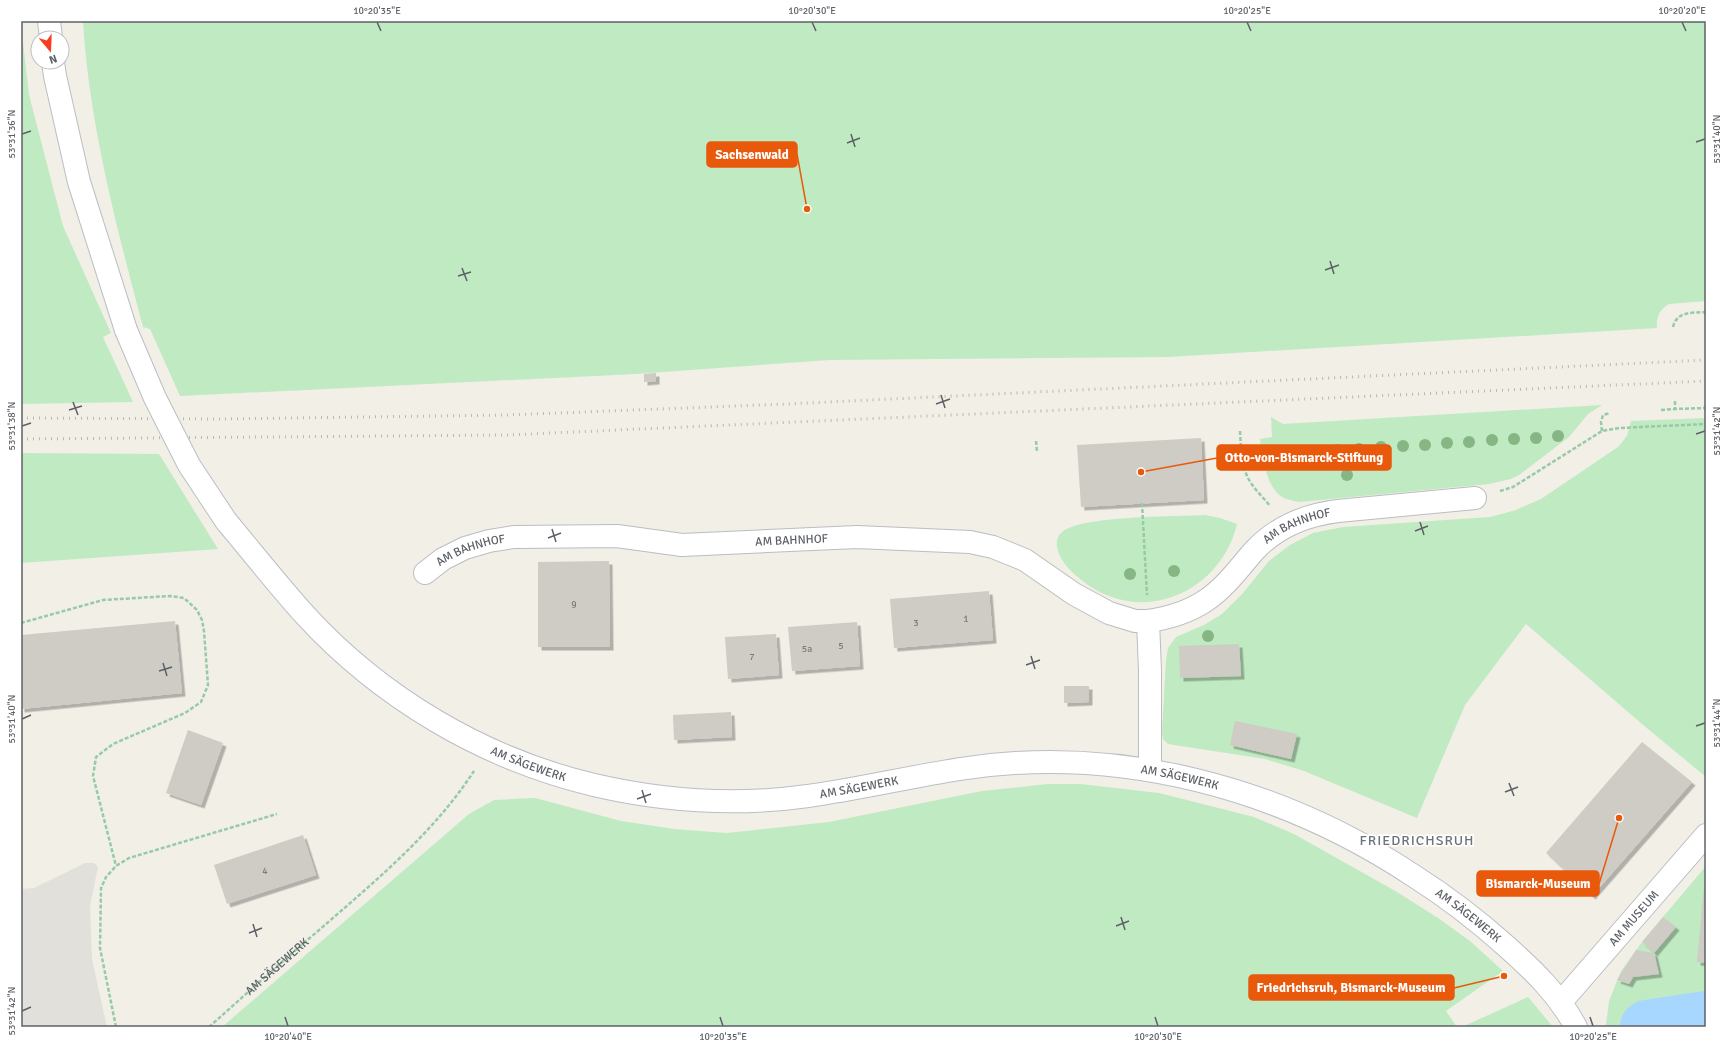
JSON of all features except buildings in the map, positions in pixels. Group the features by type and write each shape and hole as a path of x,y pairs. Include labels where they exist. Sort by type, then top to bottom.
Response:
{"main road":[{"path":"54,70 79,182 126,330 155,398 190,465 226,521 306,616 346,655 391,691 439,722 489,749"},
{"name":"AM BAHNHOF","path":"425,573 443,559 464,548 490,541 514,537 617,536 682,545 858,537 970,542 993,547 1025,560 1074,594 1109,613 1135,621 1148,621 1182,613 1205,601 1224,585 1264,542 1287,526 1301,519 1325,512 1475,498"},
{"path":"1148,621 1150,671 1150,770"},
{"name":"AM SÄGEWERK","path":"489,749 590,784 662,797 701,800 770,800 808,796 962,768 1016,763 1096,764 1150,770 1200,780 1249,794 1301,814 1350,837 1396,864 1439,892 1484,926 1544,981 1561,1002 1576,1027"},
{"name":"AM MUSEUM","path":"1561,1002 1706,835"}],"path":[{"path":"1673,327 1678,317 1682,314 1706,312"},
{"path":"1675,401 1675,409"},
{"path":"1661,410 1706,408"},
{"path":"1602,431 1603,415 1610,413"},
{"path":"1475,498 1513,487 1602,431 1619,428 1706,424"},
{"path":"1240,431 1242,458 1249,480 1287,526"},
{"path":"1036,441 1037,452"},
{"path":"1142,503 1147,597"},
{"path":"21,622 102,600 170,596 184,598 197,610 202,620 208,685 201,702 185,714 113,744 96,757 93,776 116,866"},
{"name":"AM SÄGEWERK","path":"209,1027 372,884 434,824 462,790 489,749"},
{"path":"116,1027 112,1014 100,948 101,888 106,877 116,866 129,858 277,814"}],"shaded area":[{"path":"85,863 94,863 98,867 90,906 92,959 107,1027 21,1027 21,889 34,888"}],"green space":[{"path":"83,21 1706,21 1706,301 1669,304 1663,308 1659,314 1657,328 1168,357 829,360 635,374 180,396 150,329 143,327 133,290 114,214 98,137 86,60"},
{"path":"21,25 29,95 63,226 111,333 103,337 133,402 21,404"},
{"path":"1602,405 1588,414 1569,437 1519,475 1511,479 1489,484 1299,502 1284,498 1278,494 1273,487 1266,472 1260,439 1272,437 1271,417 1283,424"},
{"path":"1706,418 1706,777 1526,624 1465,705 1417,818 1304,771 1265,759 1168,744 1163,739 1162,732 1168,648 1176,637 1204,625 1222,614 1243,593 1269,561 1290,545 1313,533 1343,527 1490,517 1516,510 1541,499 1618,447 1627,436 1631,421"},
{"path":"21,453 159,454 218,549 21,563"},
{"path":"1205,515 1237,524 1228,547 1215,567 1198,583 1178,595 1156,601 1134,602 1110,597 1088,585 1075,574 1063,561 1057,548 1058,538 1062,532 1073,526 1089,522 1130,518"},
{"path":"1048,784 1080,784 1159,793 1254,817 1294,834 1397,892 1438,918 1470,941 1503,971 1446,1011 1457,1027 222,1027 469,814 494,800 535,798 621,821 674,829 726,833 829,822 982,791"},
{"path":"1706,866 1706,1018 1641,1028 1606,1025 1609,1001 1621,971 1642,942"},
{"path":"1528,997 1553,1027 1462,1027"}],"waterway":[{"path":"1647,1027 1706,1018"}],"railway":[{"path":"21,418 221,419 508,415 787,404 1706,360"},
{"path":"21,439 507,435 1706,381"}],"place":[{"name":"Sachsenwald","path":"807,209"},
{"name":"Otto-von-Bismarck-Stiftung","path":"1141,472"},
{"name":"Bismarck-Museum","path":"1619,818"},
{"name":"Friedrichsruh, Bismarck-Museum","path":"1504,976"}],"district":[{"name":"FRIEDRICHSRUH","path":"1417,840"}]}
